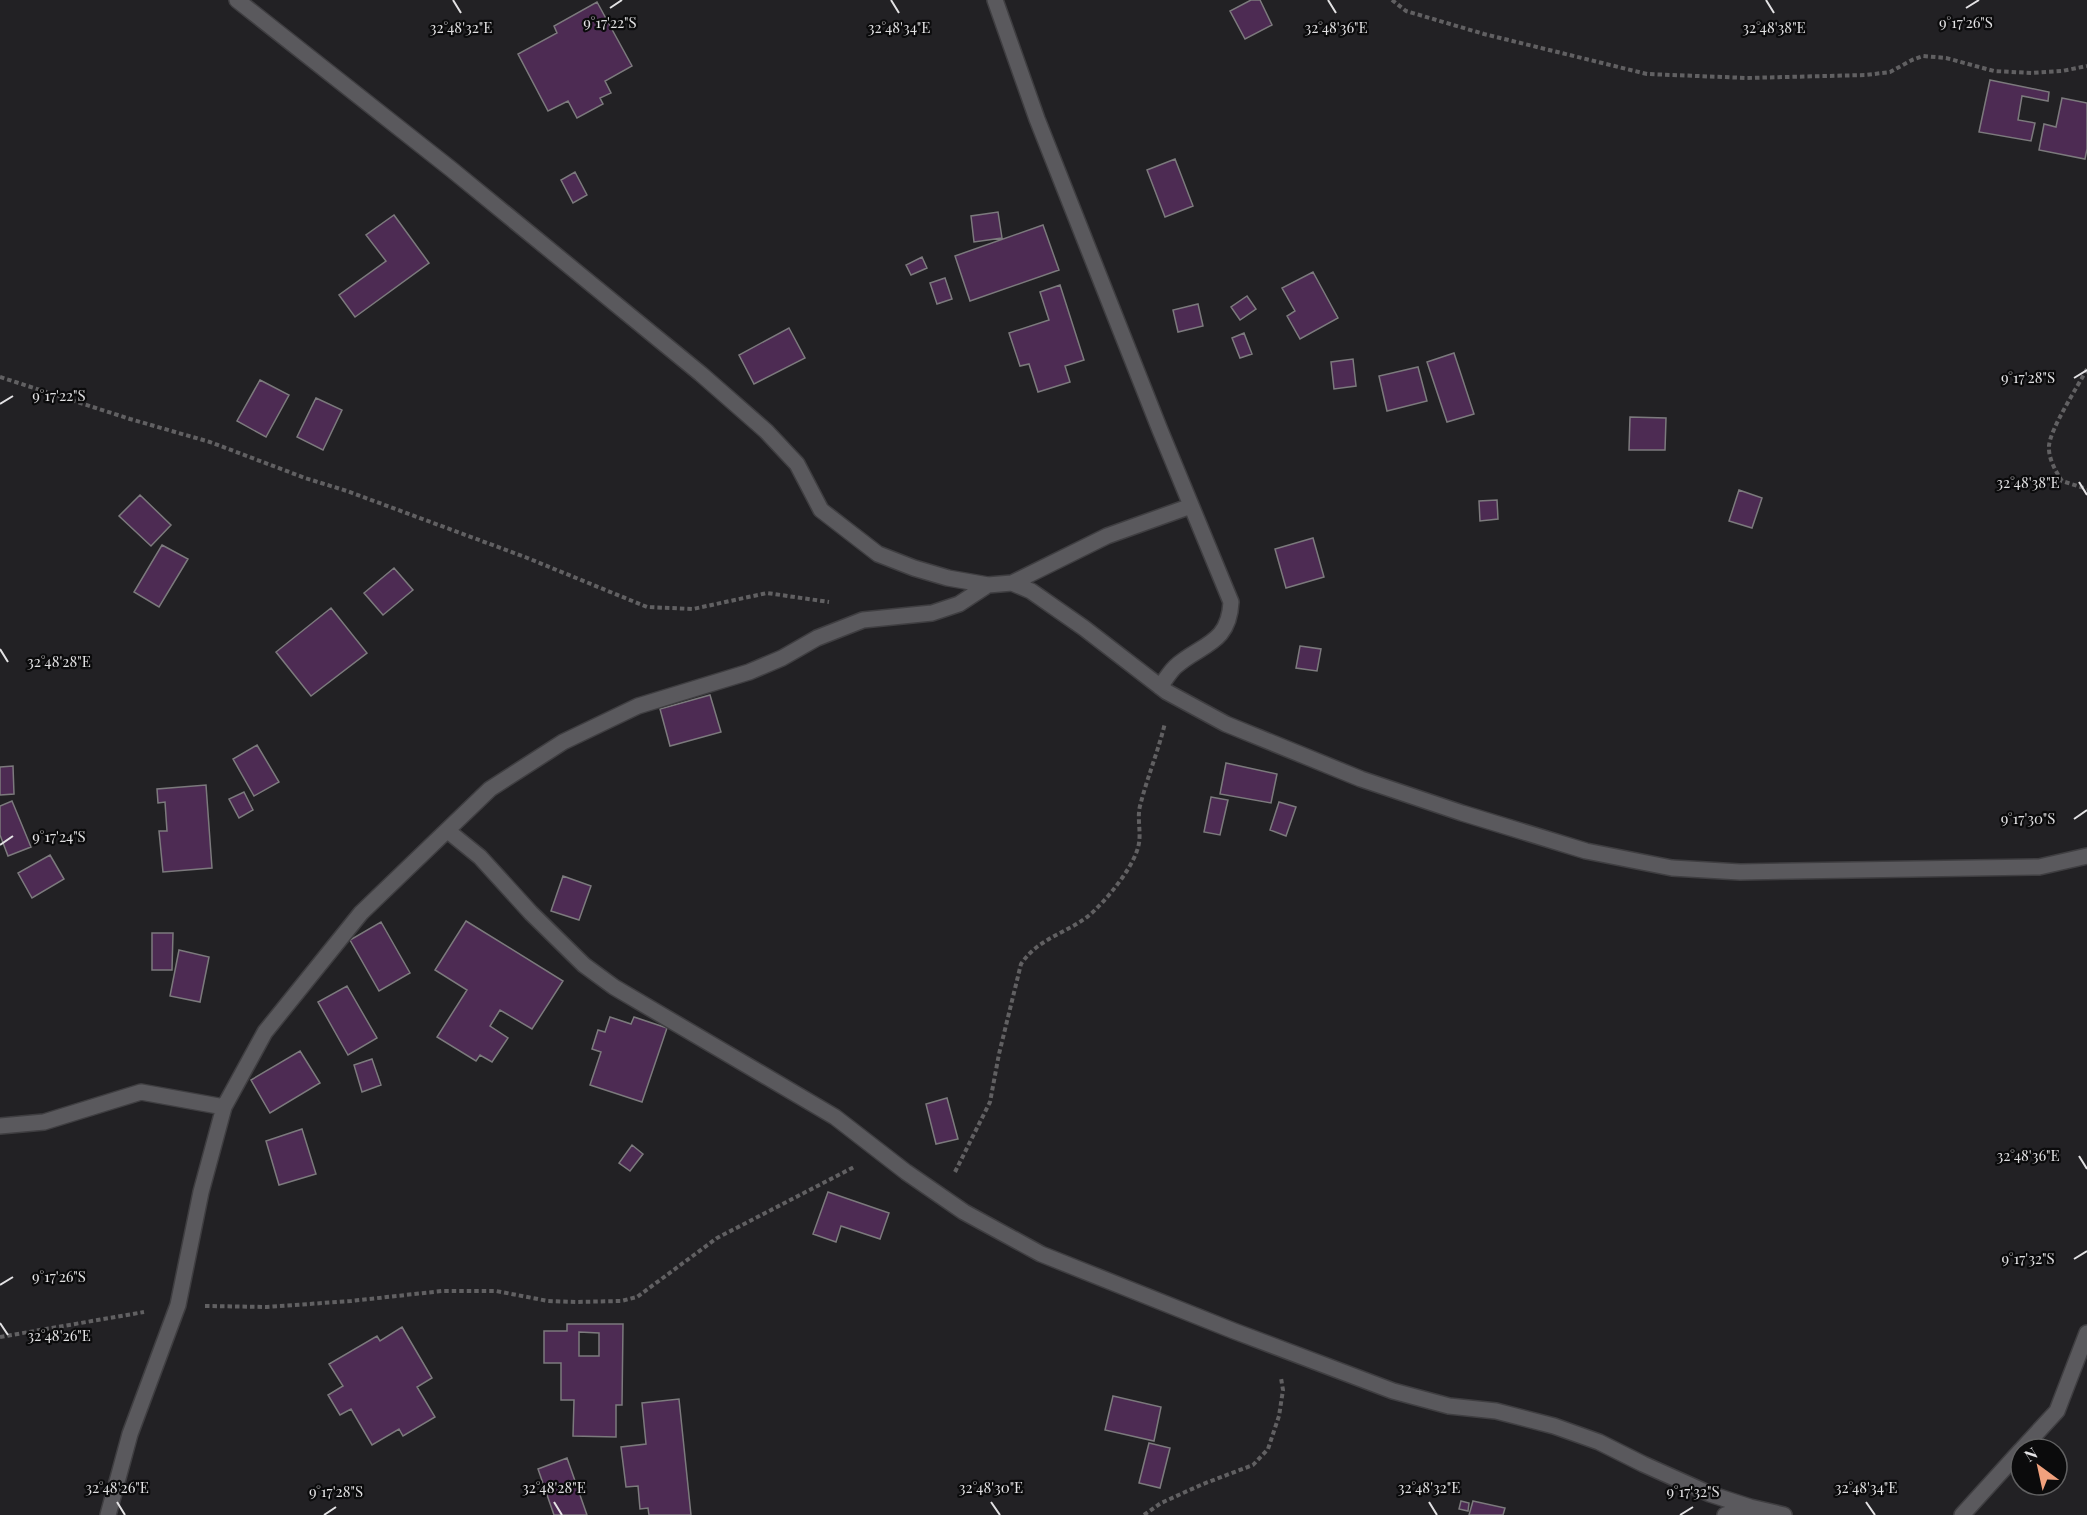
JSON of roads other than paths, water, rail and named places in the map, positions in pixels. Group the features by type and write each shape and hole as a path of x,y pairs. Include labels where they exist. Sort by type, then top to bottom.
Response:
{"street":[{"path":"237,0 451,169 709,381 766,431 797,464 821,510 878,554 948,578 988,585 1012,583 1107,536 1191,506"},
{"path":"995,0 1037,119 1231,602 1230,618 1207,647 1174,668 1163,690"},
{"path":"1012,583 1031,591 1084,627 1163,690 1226,724 1361,778 1462,813 1586,851 1672,868 1752,872 2039,867 2087,856"},
{"path":"108,1515 130,1434 178,1305 201,1192 224,1107 265,1032 361,913 490,789 563,742 638,706 749,672 782,658 817,638 863,621 932,613 959,604 988,585"},
{"path":"448,831 480,856 531,913 584,965 614,987 835,1117 940,1196 1004,1235 1041,1254 1393,1391 1449,1406 1496,1411 1554,1426 1599,1442 1710,1494 1784,1515"},
{"path":"0,1126 44,1122 141,1092 224,1107"},
{"path":"2032,1437 2057,1411 2087,1333"},
{"path":"1962,1515 2009,1462"},
{"path":"1725,1515 1750,1507"}]}
